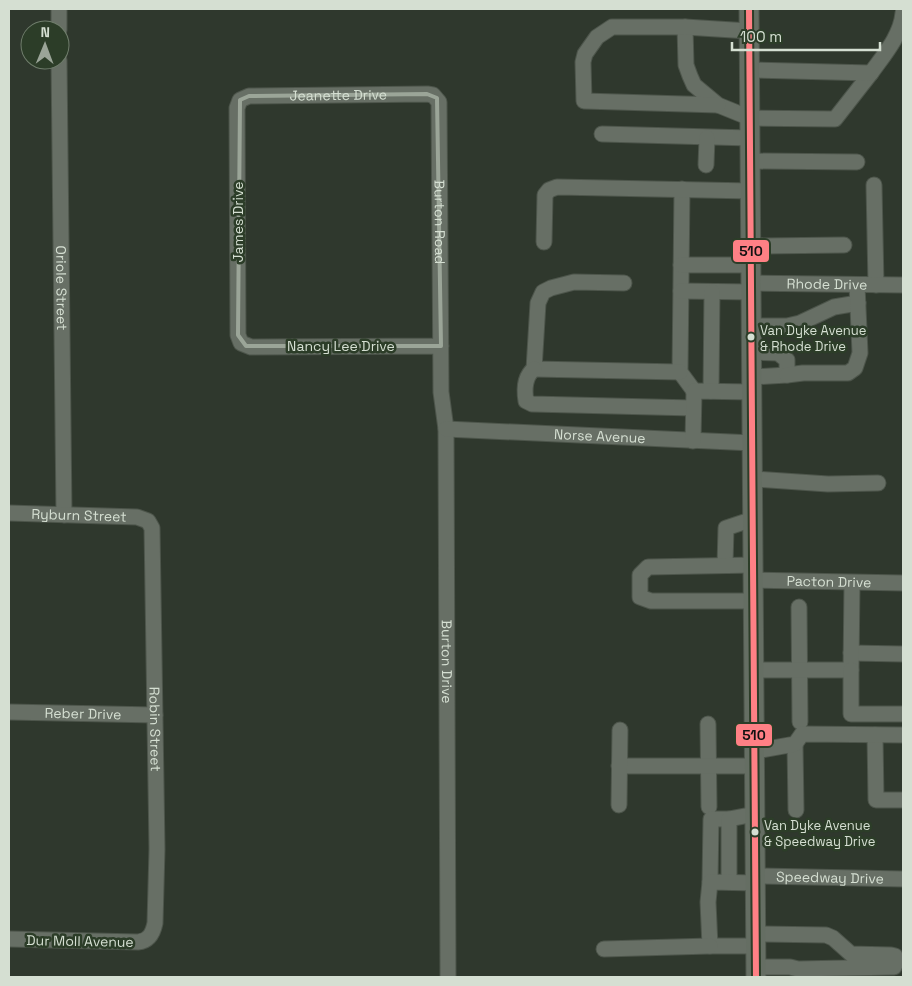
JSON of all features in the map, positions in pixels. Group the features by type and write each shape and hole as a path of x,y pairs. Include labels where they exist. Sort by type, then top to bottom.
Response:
{"main road":[{"path":"749,9 756,972"}],"street":[{"path":"686,27 686,65 690,76 694,85 718,104 750,118 835,119 891,45 903,20 903,13"},
{"path":"718,104 584,100 583,62 585,54 597,37 612,28 686,27 750,31"},
{"name":"Oriole Street","path":"60,70 64,515"},
{"path":"750,70 870,73"},
{"name":"Jeanette Drive","path":"240,100 249,96 259,95 427,94 437,98"},
{"name":"Burton Road","path":"437,98 439,106 441,346"},
{"name":"James Drive","path":"240,100 237,108 238,335 241,343"},
{"path":"602,134 750,138"},
{"path":"706,165 707,138"},
{"path":"750,160 857,162"},
{"path":"874,185 876,284"},
{"path":"544,242 545,195 549,190 557,187 751,191"},
{"path":"682,189 680,372 694,391 693,441"},
{"path":"752,246 844,245"},
{"path":"681,265 752,280"},
{"path":"681,291 712,292 752,280"},
{"name":"Rhode Drive","path":"752,280 903,284"},
{"path":"534,369 538,303 543,292 550,288 574,282 624,283"},
{"path":"694,391 712,391 752,385 782,375 848,373 855,368 860,353 857,284"},
{"path":"712,292 712,391"},
{"path":"752,326 800,324 834,307 858,303"},
{"name":"Nancy Lee Drive","path":"241,343 251,347 441,346"},
{"name":"Burton Drive","path":"441,346 441,392 446,430 448,977"},
{"path":"752,352 778,353 787,360 782,375"},
{"path":"680,372 534,369 525,379 526,401 532,404 693,408"},
{"name":"Norse Avenue","path":"446,430 753,443"},
{"path":"753,480 828,484 878,483"},
{"name":"Ryburn Street","path":"9,513 137,518 148,521"},
{"path":"725,565 726,528 753,519"},
{"name":"Robin Street","path":"148,521 152,528 154,539 156,715 156,914 150,937"},
{"name":"Pacton Drive","path":"754,601 650,601 640,597 640,575 648,567 725,565 754,572 852,583 903,583"},
{"path":"852,583 851,714 903,714"},
{"path":"799,607 800,722"},
{"path":"851,653 903,654"},
{"path":"754,670 851,670"},
{"name":"Reber Drive","path":"9,712 156,715"},
{"path":"708,724 708,807"},
{"path":"619,805 620,730"},
{"path":"619,766 709,766 755,759 795,744 802,734 903,735"},
{"path":"875,735 876,800 903,800"},
{"path":"795,744 796,810"},
{"path":"710,946 708,902 711,819 730,819 755,814"},
{"path":"729,882 730,819"},
{"name":"Speedway Drive","path":"710,882 756,879 903,878"},
{"path":"604,949 710,946 756,940 826,935 851,954 891,954 895,956 896,963 894,967 798,969 790,967 756,972"},
{"name":"Dur Moll Avenue","path":"9,940 143,942 150,937"}],"highlighted area":[{"path":"427,94 437,98 441,346 246,346 238,335 240,100 249,96"}],"transit line":[{"name":"510","path":"749,9 756,977"}],"place":[{"name":"Van Dyke Avenue & Rhode Drive","path":"751,337"},
{"name":"Van Dyke Avenue & Speedway Drive","path":"755,832"}]}
